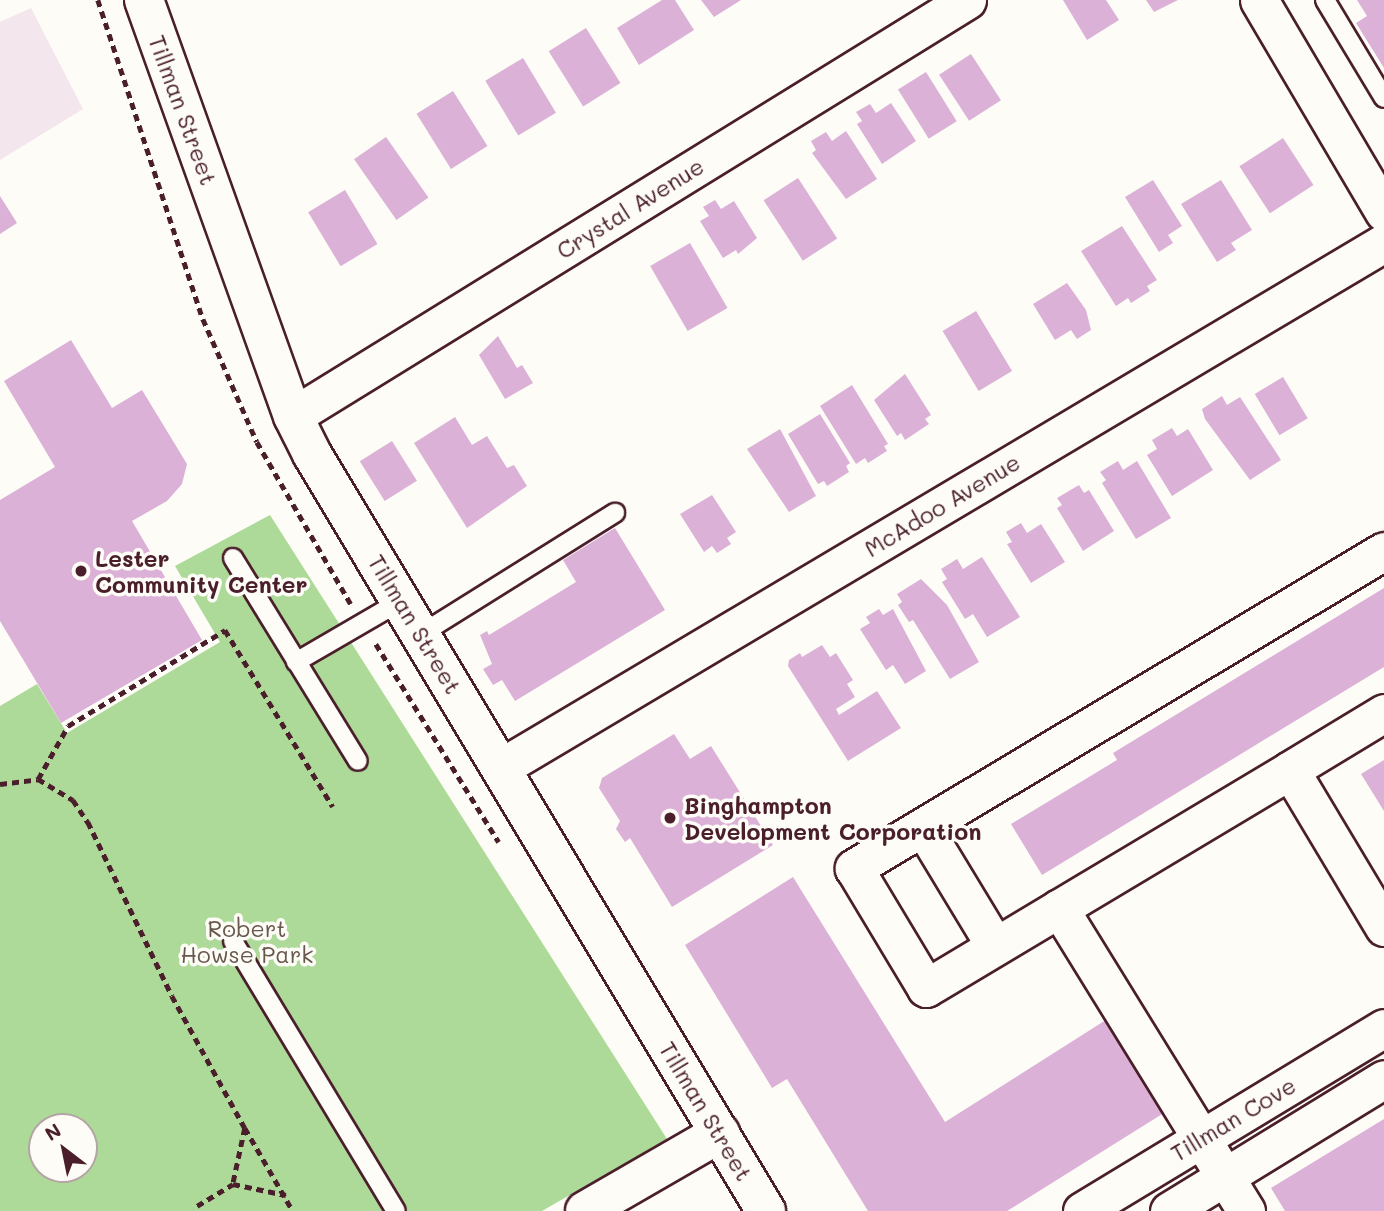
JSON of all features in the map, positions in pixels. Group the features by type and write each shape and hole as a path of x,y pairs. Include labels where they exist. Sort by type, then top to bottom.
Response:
{"main road":[{"name":"Tillman Street","path":"144,0 293,416 766,1211"},
{"path":"585,1211 720,1133"}],"street":[{"name":"Crystal Avenue","path":"293,416 967,0"},
{"path":"1259,0 1384,212"},
{"name":"McAdoo Avenue","path":"500,768 1380,254"},
{"path":"1384,551 854,868 926,988 1384,713"},
{"path":"1290,770 1384,927"},
{"path":"923,827 995,946"},
{"path":"1059,908 1246,1211"},
{"name":"Tillman Cove","path":"1102,1206 1200,1139 1384,1028"},
{"name":"Tillman Cove","path":"1169,1211 1384,1079"}],"lane":[{"path":"1325,0 1384,98"},
{"path":"421,634 615,513"},
{"path":"233,558 358,761"},
{"path":"296,662 401,601"},
{"path":"233,940 396,1211"}],"path":[{"path":"38,779 68,726 225,631 333,807"},
{"path":"0,784 38,779 73,800 88,822 172,996 293,1211"},
{"path":"233,1184 245,1128"},
{"path":"197,1206 233,1184 286,1195"}],"shaded area":[{"path":"31,8 83,109 0,160 0,22"}],"green space":[{"name":"Robert Howse Park","path":"270,515 667,1139 542,1211 0,1211 0,706 37,684 67,733 220,642 175,566"}],"building":[{"path":"662,0 675,0 694,30 639,65 617,28"},
{"path":"701,0 741,0 714,17"},
{"path":"1063,0 1106,0 1119,20 1087,40"},
{"path":"1146,0 1178,0 1154,12"},
{"path":"1357,0 1384,0 1384,68 1356,23 1367,16"},
{"path":"586,28 620,83 583,106 549,51"},
{"path":"971,54 1001,100 969,121 939,75"},
{"path":"523,58 556,113 518,136 485,81"},
{"path":"926,72 957,121 929,139 898,89"},
{"path":"453,91 487,146 451,169 417,114"},
{"path":"891,103 916,141 882,164 857,124 862,121 856,112 870,104 876,113"},
{"path":"846,131 877,179 846,199 812,153 816,150 811,141 826,132 832,141"},
{"path":"386,137 428,198 396,220 354,159"},
{"path":"1283,138 1313,185 1270,213 1239,166"},
{"path":"798,178 837,238 803,261 764,200"},
{"path":"1153,180 1182,226 1168,235 1173,243 1159,252 1125,197"},
{"path":"1221,180 1252,230 1231,243 1236,250 1217,262 1181,204"},
{"path":"345,190 377,244 341,266 308,212"},
{"path":"0,196 17,223 0,234"},
{"path":"715,200 721,209 734,201 757,238 738,254 736,250 723,258 700,221 709,216 703,207"},
{"path":"1122,226 1157,280 1147,286 1150,291 1131,303 1128,298 1116,306 1081,251"},
{"path":"690,243 728,308 688,331 650,266"},
{"path":"1067,283 1086,310 1091,330 1077,339 1071,330 1055,340 1033,304"},
{"path":"976,311 1012,371 979,391 943,331"},
{"path":"498,336 517,368 522,365 533,383 505,399 479,355"},
{"name":"Lester Community Center","path":"71,340 112,408 142,390 187,464 182,484 167,501 132,521 202,640 61,723 0,621 0,500 55,467 4,381"},
{"path":"905,374 931,415 925,419 929,424 905,440 901,433 897,436 874,400"},
{"path":"1283,377 1308,418 1279,435 1255,394"},
{"path":"852,385 888,444 884,446 887,451 868,463 865,458 856,464 820,406"},
{"path":"1222,396 1227,405 1240,397 1281,460 1250,480 1205,419 1202,409"},
{"path":"820,414 850,463 846,466 849,472 827,486 824,481 818,484 788,434"},
{"path":"455,417 472,445 487,436 507,468 514,465 527,486 467,528 414,443"},
{"path":"1172,428 1177,436 1188,429 1213,470 1172,496 1147,455 1157,449 1152,440"},
{"path":"780,429 816,496 789,512 747,449"},
{"path":"392,441 417,481 385,501 360,461"},
{"path":"1118,461 1123,470 1137,461 1171,518 1136,539 1102,483 1106,480 1100,472"},
{"path":"1079,485 1084,493 1089,490 1114,531 1083,551 1057,508 1062,505 1057,498"},
{"path":"712,495 736,532 727,538 731,544 717,553 712,546 704,552 680,514"},
{"path":"1021,523 1027,533 1041,524 1065,562 1031,583 1007,544 1012,542 1006,532"},
{"path":"615,528 665,610 515,701 502,680 493,685 483,669 492,664 480,635 487,631 489,635 576,582 563,560"},
{"path":"982,557 1020,617 987,637 973,614 965,619 942,582 947,579 941,569 957,559 963,569"},
{"path":"921,579 947,605 979,662 950,679 913,620 909,622 898,605 902,602 897,594"},
{"path":"1384,588 1384,667 1042,875 1011,824 1117,760 1113,753"},
{"path":"879,609 883,615 893,609 926,671 905,684 893,665 886,670 860,629 870,623 866,617"},
{"path":"822,645 830,657 836,653 853,680 847,684 855,697 836,709 839,715 877,691 901,728 848,761 788,666 789,660 800,653 802,657"},
{"path":"674,734 690,759 711,746 773,845 672,907 630,838 625,842 616,829 620,821 599,788 602,778"},
{"path":"1384,760 1384,811 1361,774"},
{"path":"793,877 945,1122 1109,1018 1167,1111 1007,1211 868,1211 787,1079 772,1088 685,945"},
{"path":"1384,1119 1384,1211 1285,1211 1271,1188"}],"place":[{"name":"Lester Community Center","path":"81,571"},
{"name":"Binghampton Development Corporation","path":"670,818"}]}
